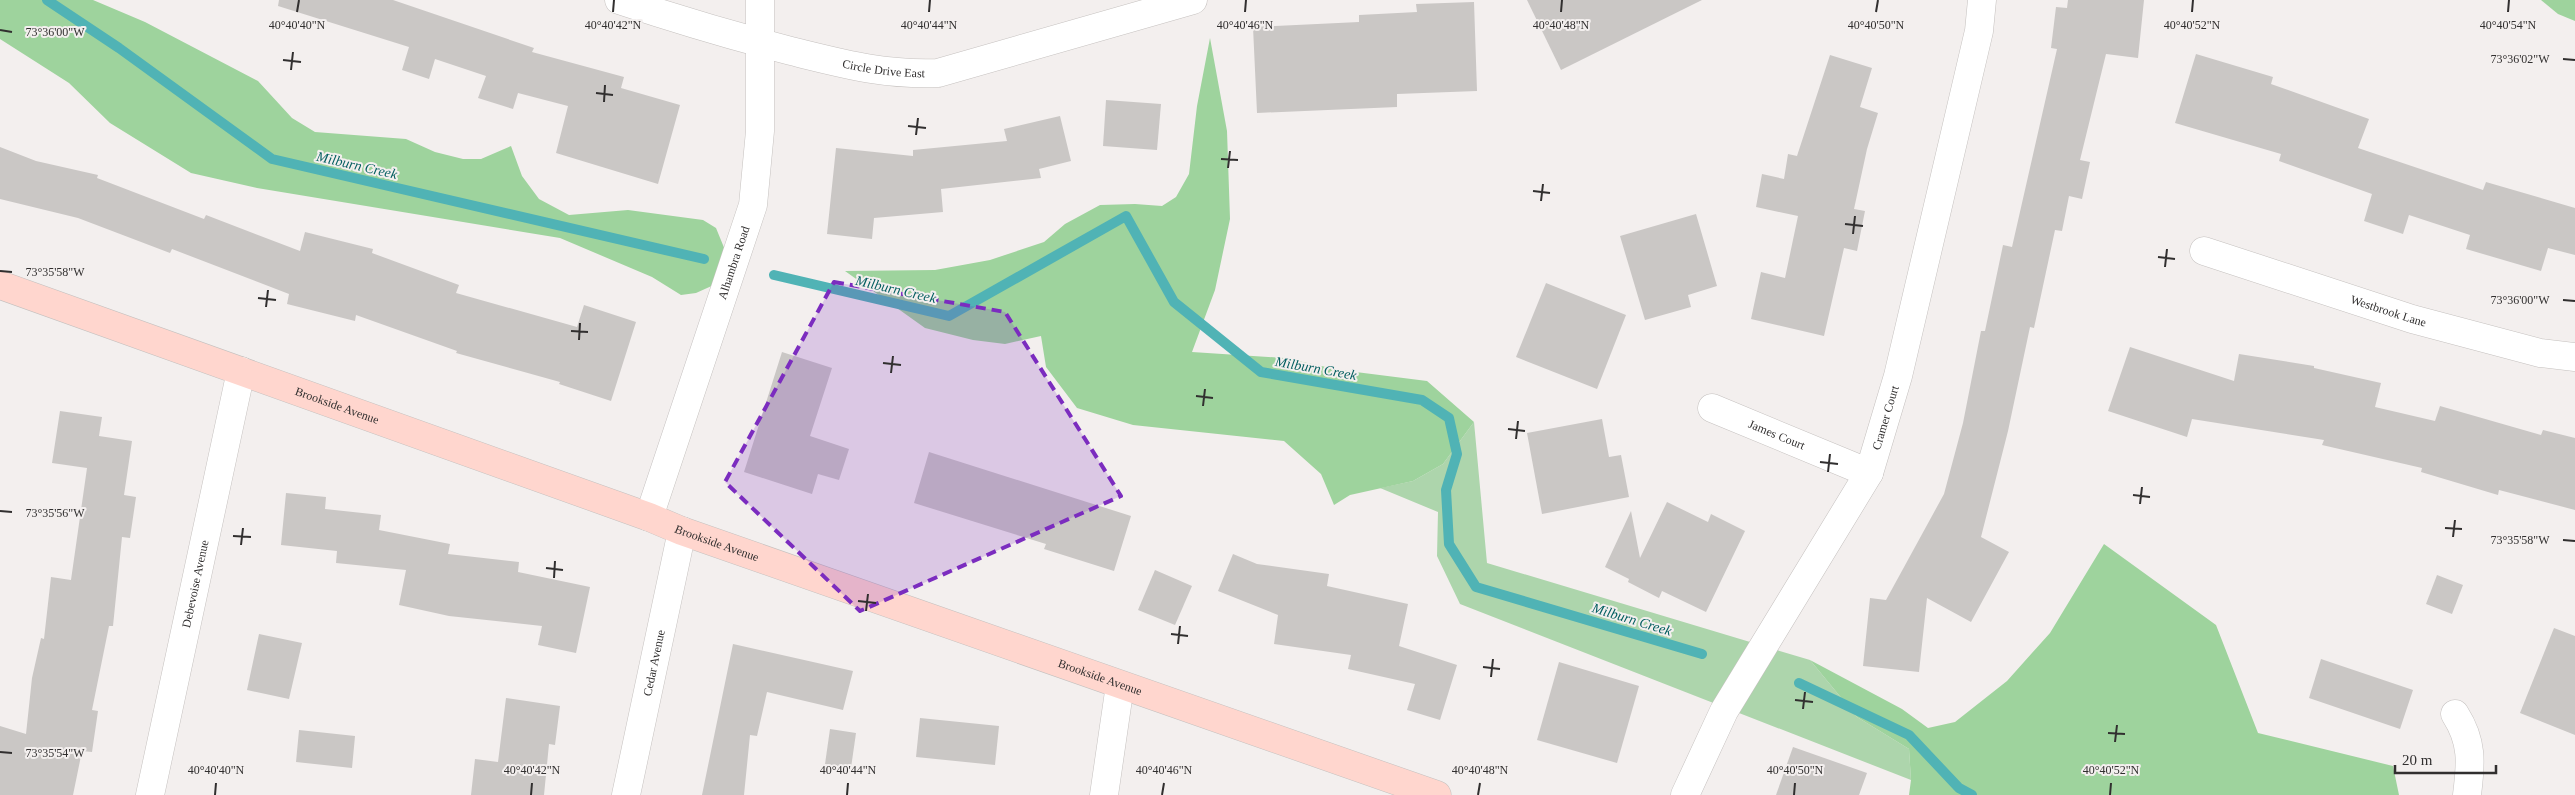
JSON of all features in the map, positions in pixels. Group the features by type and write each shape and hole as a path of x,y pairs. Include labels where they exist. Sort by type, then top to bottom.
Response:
{"main road":[{"name":"Brookside Avenue","path":"0,284 649,517 682,531 1437,795"}],"street":[{"name":"Circle Drive East","path":"619,0 759,43 862,68 903,74 938,72 1149,6 1193,0"},
{"name":"Alhambra Road","path":"649,517 754,206 760,131 760,0"},
{"name":"Cramer Court","path":"1685,795 1724,711 1869,473 1898,376 1979,31 1982,0"},
{"name":"Westbrook Lane","path":"2204,252 2412,319 2540,354 2575,357"},
{"name":"Debevoise Avenue","path":"150,795 241,372"},
{"name":"James Court","path":"1712,408 1869,473"},
{"name":"Cedar Avenue","path":"626,795 682,531"},
{"path":"1104,795 1120,685"},
{"path":"2455,714 2466,731 2471,763 2467,795"}],"highlighted area":[{"path":"834,282 1005,312 1121,496 860,611 725,482"}],"green space":[{"path":"0,0 93,0 145,22 258,81 292,118 315,132 406,139 435,152 463,159 481,159 511,146 522,176 539,199 569,215 628,210 703,220 716,228 725,250 716,284 696,293 681,295 652,277 560,238 257,188 191,173 110,123 69,83 0,39"},
{"path":"2541,0 2575,0 2575,21 2558,14"},
{"path":"1210,38 1227,131 1230,219 1215,290 1192,352 1284,358 1340,370 1427,381 1474,422 1443,464 1413,481 1350,495 1334,505 1321,474 1284,441 1133,425 1077,408 1046,367 1041,336 1005,344 973,340 925,328 845,271 935,270 990,260 1044,242 1065,224 1100,205 1135,204 1162,206 1176,197 1189,174 1197,106"},
{"path":"1474,422 1487,563 1810,660 1857,717 1909,749 1911,780 1460,604 1437,556 1438,512 1380,488 1413,481 1443,464"},
{"path":"2104,544 2216,625 2258,733 2393,766 2399,795 1909,795 1911,780 1909,749 1857,717 1810,660 1902,709 1928,728 1955,722 2007,681 2050,633"}],"building":[{"path":"279,0 393,0 534,48 532,52 624,77 621,88 680,105 658,184 556,153 568,106 518,93 513,109 478,98 486,76 435,59 429,79 402,70 409,47 278,6"},
{"path":"1527,0 1702,0 1561,70"},
{"path":"2068,0 2144,0 2138,58 2106,54 2080,160 2090,162 2082,199 2069,196 2062,231 2055,230 2034,328 2030,327 2008,431 1981,537 2009,552 1971,622 1927,598 1919,672 1863,666 1870,598 1886,600 1944,494 1963,423 1981,331 1985,331 2003,245 2012,247 2057,49 2051,48 2056,7 2067,8"},
{"path":"1474,2 1477,91 1397,94 1397,107 1257,113 1253,27 1359,22 1359,15 1417,12 1416,4"},
{"path":"2196,54 2273,77 2271,84 2369,119 2358,148 2483,190 2486,182 2575,208 2575,255 2548,248 2541,271 2466,249 2470,235 2409,215 2403,234 2364,221 2372,194 2279,161 2281,154 2175,123"},
{"path":"1830,55 1872,68 1860,107 1878,113 1867,149 1854,209 1865,211 1857,251 1844,248 1824,336 1751,319 1761,272 1785,278 1798,216 1756,207 1762,174 1784,179 1788,154 1797,156"},
{"path":"1106,100 1161,104 1157,150 1103,146"},
{"path":"1060,116 1071,161 1039,169 1041,178 941,189 943,212 874,218 872,239 827,234 836,148 913,156 913,150 1007,141 1004,129"},
{"path":"0,147 36,161 98,175 97,178 204,219 206,215 300,251 305,232 373,249 372,253 459,285 456,293 577,327 584,305 636,322 611,401 559,384 560,382 456,353 457,351 356,315 355,321 287,304 289,294 172,249 170,253 78,218 0,199"},
{"path":"1696,214 1717,286 1688,295 1691,307 1645,320 1620,236"},
{"path":"1546,283 1626,315 1597,389 1516,357"},
{"path":"2130,347 2234,381 2239,354 2314,366 2314,368 2381,383 2375,407 2435,421 2440,406 2541,435 2543,430 2575,438 2575,510 2499,490 2498,495 2421,472 2422,468 2322,445 2324,440 2192,419 2187,437 2108,411"},
{"path":"782,352 832,368 810,436 849,449 839,480 818,474 812,494 744,472"},
{"path":"60,411 102,417 99,436 132,441 124,495 136,497 130,538 122,537 113,626 109,626 92,710 98,711 92,752 82,751 73,795 0,795 0,726 26,734 32,678 41,638 44,639 51,577 71,580 87,468 52,463"},
{"path":"1602,419 1609,457 1621,455 1629,497 1542,514 1527,433"},
{"path":"929,452 1131,516 1114,571 1044,549 1046,544 914,503"},
{"path":"286,493 326,497 325,509 381,515 379,530 450,544 448,554 519,562 518,572 590,587 576,653 538,645 542,626 449,616 399,605 406,570 336,563 337,551 281,545"},
{"path":"1667,502 1708,522 1711,514 1745,531 1706,612 1662,591 1659,598 1628,582 1629,579 1605,567 1631,511 1640,558"},
{"path":"1233,554 1257,564 1329,574 1327,586 1408,604 1399,646 1457,665 1440,720 1407,710 1415,684 1348,669 1351,655 1274,644 1278,615 1218,591"},
{"path":"1155,570 1192,586 1175,625 1138,610"},
{"path":"2437,575 2463,585 2452,614 2426,604"},
{"path":"2554,628 2575,636 2575,735 2520,713"},
{"path":"259,634 302,643 289,699 247,690"},
{"path":"733,644 853,671 843,710 767,692 757,736 750,735 744,795 702,795"},
{"path":"2321,659 2413,690 2400,729 2309,698"},
{"path":"1559,662 1639,686 1617,763 1537,740"},
{"path":"506,698 560,706 555,745 549,744 544,795 471,795 475,759 498,762"},
{"path":"920,718 999,726 995,765 916,757"},
{"path":"830,729 856,733 851,768 825,764"},
{"path":"299,730 355,736 352,768 296,762"},
{"path":"1793,747 1867,773 1859,795 1776,795"}],"waterway":[{"name":"Milburn Creek","path":"47,0 119,48 272,159 704,259"},
{"name":"Milburn Creek","path":"774,275 949,316 1126,216 1174,302 1261,372 1422,400 1449,418 1457,454 1446,490 1449,544 1476,587 1702,654"},
{"name":"Milburn Creek","path":"1799,683 1909,735 1959,788 1972,795"}]}
